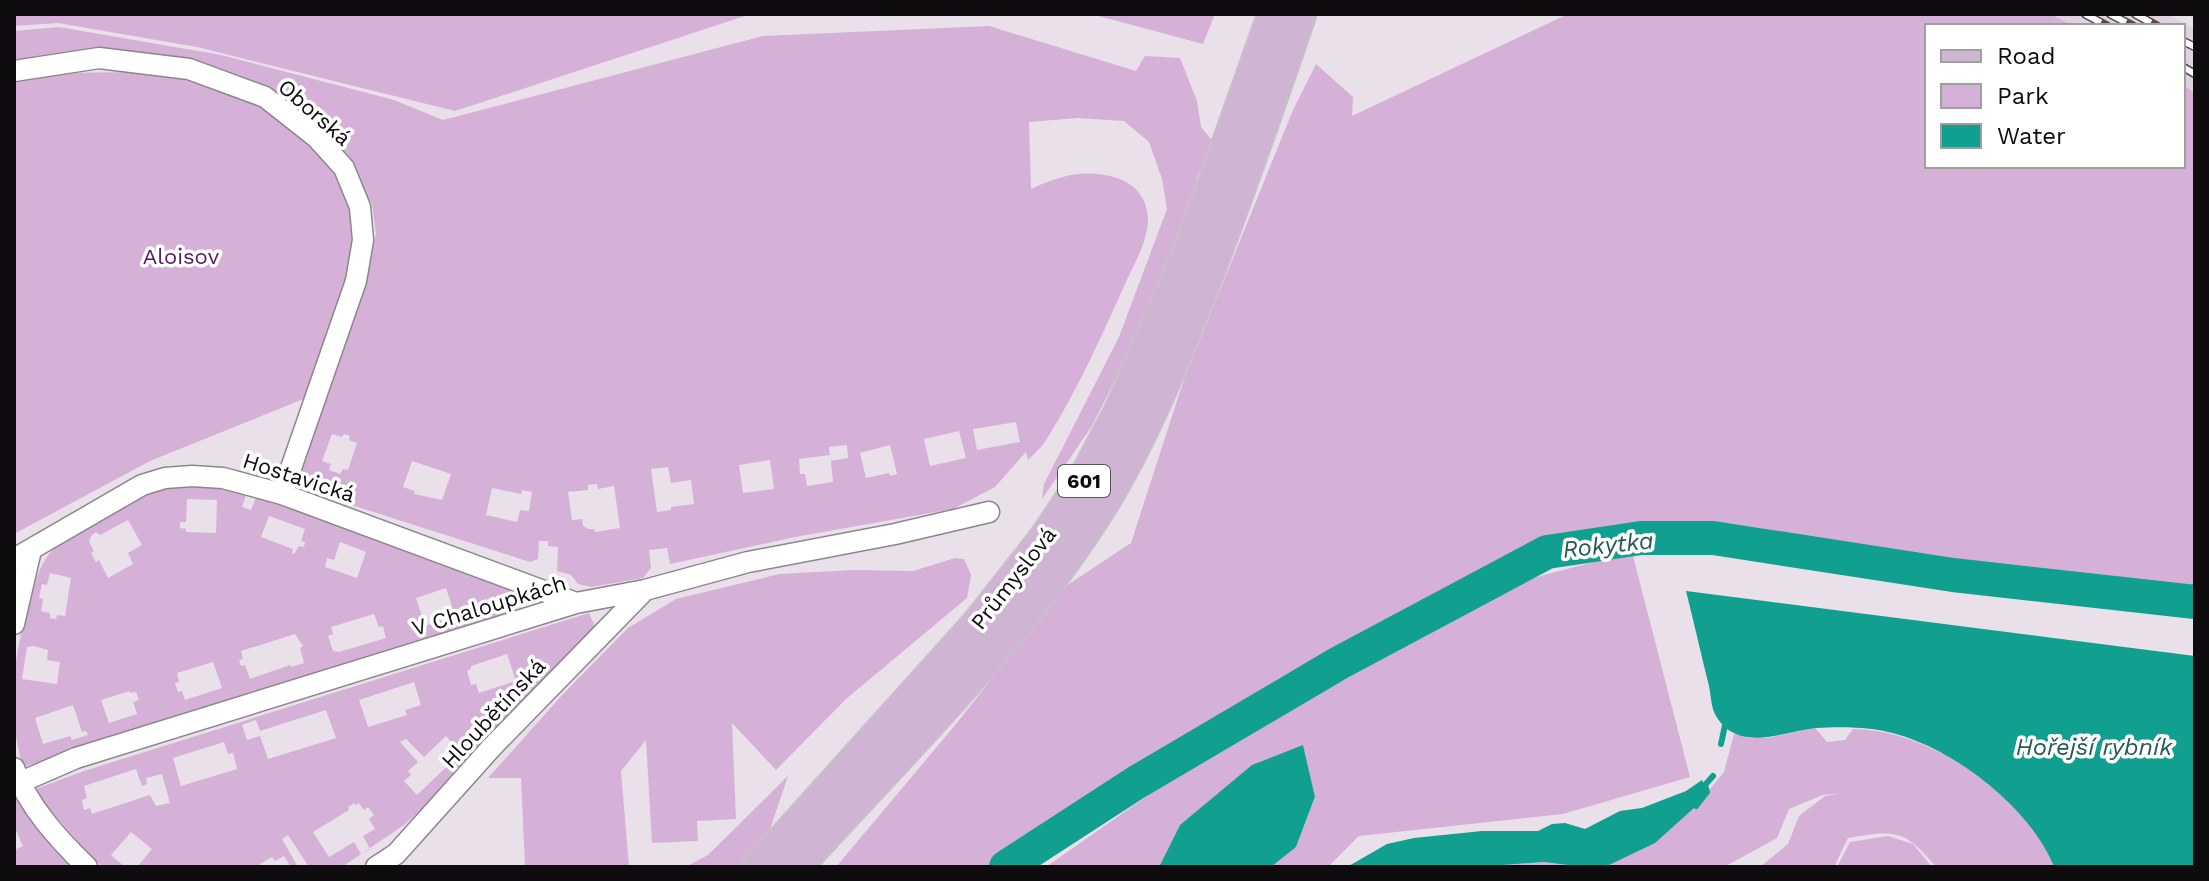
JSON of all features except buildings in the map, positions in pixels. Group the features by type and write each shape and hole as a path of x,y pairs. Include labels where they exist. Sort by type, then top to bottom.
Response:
{"main road":[{"name":"Průmyslová","path":"759,867 977,625 1044,540 1083,482 1120,412 1192,246 1274,14"},
{"name":"Průmyslová","path":"796,867 1024,612 1070,552 1111,489 1152,408 1188,324 1261,130 1300,14"}],"street":[{"name":"Oborská","path":"14,71 99,58 189,69 265,97 317,138 344,168 360,207 363,240 356,281 282,494"},
{"name":"Hostavická","path":"23,555 142,485 165,478 223,478 282,494 576,603"},
{"name":"V Chaloupkách","path":"16,779 576,603 645,590 748,562 895,534 989,512"},
{"path":"14,624 23,555"},
{"name":"Hloubětínská","path":"376,867 396,854 492,747 645,590"},
{"path":"16,779 59,840 87,867"}],"shaded area":[{"path":"2050,14 2167,14 2195,29 2195,93 2185,86 2185,24 2070,24"}],"green space":[{"path":"14,14 751,14 455,111 197,47 58,23 14,26"},
{"path":"1091,14 1215,14 1203,44"},
{"path":"1568,14 2050,14 2070,24 1925,24 1925,168 2185,168 2185,86 2195,93 2195,591 1660,523 1535,545 1330,659 1253,698 1126,773 1106,787 1031,867 836,867 956,724 1063,588 1131,543 1184,379 1293,110 1316,64 1353,97 1352,116"},
{"path":"989,26 1136,71 1145,56 1180,58 1197,101 1201,127 1215,144 1198,175 1186,220 1153,304 1092,426 1042,499 1044,484 1119,337 1167,209 1162,179 1149,142 1124,121 1078,118 1029,122 1031,189 1071,175 1114,177 1128,183 1139,193 1146,205 1148,221 1140,253 1079,381 1046,440 1028,460 1026,452 995,487 953,509 795,537 670,564 667,548 649,550 651,568 643,578 592,587 578,584 571,575 557,571 558,547 548,546 548,541 539,541 538,559 530,562 314,493 307,486 301,466 365,281 376,234 372,204 328,138 191,65 14,64 14,31 59,27 221,55 394,100 443,120 763,36","holes":["1016,422 1020,442 977,450 973,429","959,431 966,458 930,466 924,439","332,434 350,436 349,440 357,443 348,470 343,469 340,474 329,470 331,464 322,461","847,445 848,458 831,461 833,482 807,486 805,474 800,474 799,459 830,455 829,447","890,445 897,474 890,476 889,473 866,478 860,453","770,460 774,489 743,493 739,465","412,461 451,474 442,500 414,494 415,491 403,487","668,467 671,483 691,480 694,504 657,512 651,469","597,484 598,489 614,486 620,528 595,532 583,526 582,519 572,520 568,492 588,490 588,485","492,488 521,494 522,490 532,492 529,511 520,510 517,522 486,515"]},
{"name":"Aloisov","path":"133,72 180,78 242,93 294,128 339,175 348,193 355,234 352,269 306,398 150,461 14,534 14,82 63,73"},
{"path":"185,484 247,492 242,507 251,510 257,495 507,588 516,594 518,608 512,614 23,767 13,704 16,661 25,619 43,563 59,544 94,520 148,494","holes":["187,499 217,500 216,533 186,532 186,529 180,528 180,522 186,522","269,516 305,529 301,541 305,542 304,547 299,546 294,554 293,549 261,537","128,520 142,545 128,553 133,564 108,578 99,560 96,562 91,553 94,551 89,542 96,532 100,535","340,542 366,552 357,578 325,567 327,558 334,560","50,573 71,578 65,616 50,618 50,613 41,611 43,599 39,598 42,584 47,585","446,588 455,616 425,626 416,598","374,614 379,627 383,626 386,638 339,652 333,651 328,636 333,634 331,627","295,634 303,646 300,648 304,663 250,679 245,665 241,666 239,660 243,659 241,651","27,647 48,650 47,660 60,662 57,684 22,679","213,662 222,688 185,700 175,683 179,682 177,673","129,691 136,692 139,700 133,702 137,714 109,723 101,700","73,705 82,732 86,731 88,735 72,740 70,736 43,744 35,718"]},
{"path":"1632,552 1690,777 1563,814 1359,836 1328,867 1271,867 1296,847 1315,798 1303,745 1180,825 1159,867 1046,867 1204,756 1513,583"},
{"path":"955,558 964,559 971,575 967,598 846,699 776,770 732,723 736,819 697,821 698,841 652,843 646,740 621,771 629,867 525,867 521,778 488,778 564,693 628,628 676,599 779,574 913,571"},
{"path":"589,613 596,629 449,784 404,825 370,848 363,836 375,829 369,819 374,815 368,807 364,810 359,803 354,803 348,807 349,810 313,832 329,857 354,842 361,854 342,867 309,867 288,835 282,839 298,867 291,867 284,856 275,861 272,857 260,864 261,867 137,867 152,849 131,832 111,855 125,867 103,867 33,790 84,771","holes":["507,654 516,681 479,693 476,684 471,685 467,671 471,666","414,682 421,705 405,710 407,715 368,727 359,700","326,710 336,738 268,759 260,736 247,740 242,725 256,720 260,731","446,736 461,753 417,795 404,781 411,775 408,771 418,762 400,742 406,739 424,757","224,742 228,754 233,753 237,769 181,786 173,758","136,769 142,786 147,784 146,778 162,774 170,803 156,806 150,795 92,814 90,808 84,810 82,800 87,798 84,786"]},
{"path":"1815,728 1827,742 1845,740 1853,729 1882,732 1943,754 1972,771 2022,815 2041,841 2054,867 1936,867 1907,839 1898,835 1877,834 1848,838 1834,867 1760,867 1788,844 1799,816 1825,796 1842,793 1823,795 1789,809 1777,838 1724,867 1584,867 1695,807 1724,772 1734,734 1767,738"},
{"path":"788,776 765,844 747,867 685,867 708,855"},
{"path":"16,796 44,833 76,867 14,867 14,850 23,846 14,826"},
{"path":"1888,836 1913,844 1932,867 1837,867 1850,842"},
{"path":"1544,862 1584,867 1478,867"}],"water":[{"name":"Hořejší rybník","path":"1686,591 2195,656 2195,867 2054,867 2042,843 2003,797 1953,759 1898,735 1872,729 1837,727 1763,737 1737,734 1726,728 1714,713"},
{"path":"1303,745 1315,797 1296,847 1271,867 1159,867 1180,825 1252,765"},
{"path":"1702,780 1707,792 1695,807 1655,843 1609,865 1584,867 1544,862 1477,867 1347,867 1387,844 1414,838 1482,831 1538,831 1552,824 1565,823 1585,829 1620,811 1642,808 1686,791"}],"waterway":[{"name":"Rokytka","path":"1006,867 1137,782 1339,663 1547,552 1641,538 1713,538 1953,575 2195,602"},
{"path":"1721,744 1725,725"},
{"path":"1696,806 1707,792 1705,785 1713,776"}],"railway":[{"path":"2085,14 2103,24"},
{"path":"2110,14 2129,24"},
{"path":"2135,14 2153,24"},
{"path":"2185,42 2195,47"},
{"path":"2185,68 2195,74"}]}
